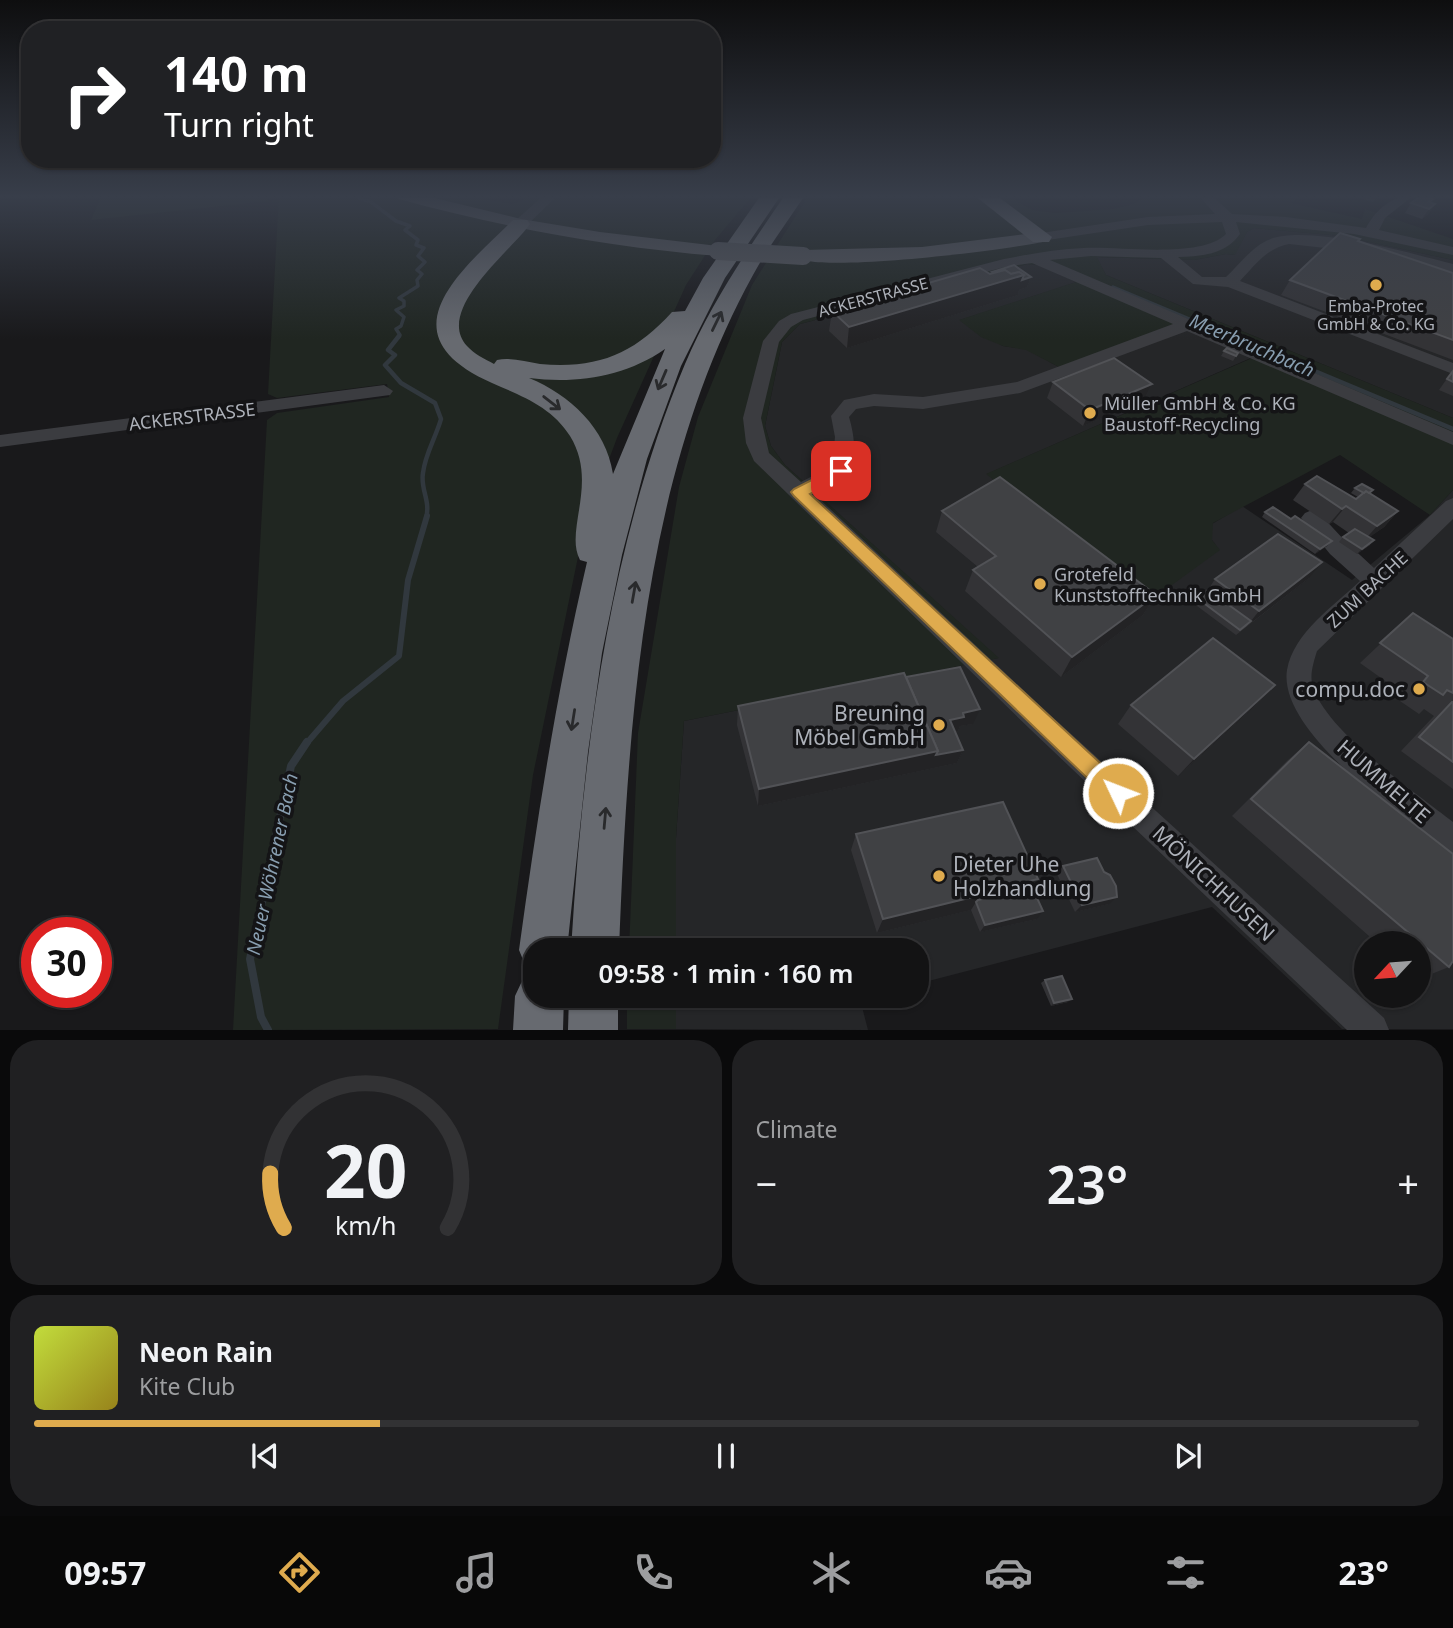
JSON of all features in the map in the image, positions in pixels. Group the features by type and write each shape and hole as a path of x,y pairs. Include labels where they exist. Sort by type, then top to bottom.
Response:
{"highway":[{"path":"510,243 459,293 447,324 450,339 458,353 474,367 544,396 565,412 584,434 598,467 584,653"},
{"path":"515,243 467,304 465,330 469,342 495,363 527,372 556,373 592,370 626,360 653,346 701,296"},
{"path":"544,938 564,780 584,653 614,519 646,419 701,296 735,243"},
{"path":"596,938 611,751 625,643 643,546 673,430 698,360 755,243"},
{"path":"538,1030 539,1008"},
{"path":"593,1030 594,1008"}],"main road":[{"path":"628,243 803,256 914,254 1001,243"}],"street":[{"name":"ACKERSTRASSE","path":"785,324 797,317 1033,258 1078,253 1201,251 1224,243"},
{"path":"1230,282 1273,243"},
{"path":"1326,243 1453,269"},
{"path":"1417,243 1453,251"},
{"path":"1436,247 1440,243"},
{"path":"1163,252 1198,281 1230,282 1453,369"},
{"path":"1033,258 1453,439"},
{"name":"MÖNICHHUSEN","path":"785,324 771,341 752,418 761,456 1039,721 1372,1030"},
{"path":"799,492 841,471 845,437 840,416 850,404 874,400 923,403 1020,387 1186,325"},
{"name":"ACKERSTRASSE","path":"0,441 384,391"},
{"name":"ZUM BACHE","path":"1299,682 1301,662 1308,645 1453,506"},
{"path":"1312,518 1338,548 1375,582"},
{"name":"HUMMELTE","path":"1299,682 1307,702 1339,745 1453,840"}],"shaded area":[{"path":"276,243 713,243 686,285 617,438 585,523 533,775 498,1029 233,1030 267,420 277,413 389,397 387,384 277,398 268,394"},
{"path":"779,243 1241,243 1235,255 1194,260 1097,257 1106,275 1453,418 1453,490 1430,515 1340,455 1213,523 1212,540 1220,550 1150,601 986,474 1252,358 1175,325 1059,367 1026,350 1003,346 981,337 959,320 1076,282 1039,265 1027,264 800,324 782,342 765,426 771,446 785,465 999,658 684,721 676,838 676,938 629,938 638,733 679,487 698,417 752,285"},
{"path":"1241,243 1374,243 1453,260 1453,418 1106,275 1096,257 1194,260 1234,255"},
{"path":"1374,243 1453,243 1453,260"},
{"path":"1027,264 1039,265 1077,282 960,320 1003,346 1026,349 1059,367 1175,325 1253,357 987,474 1219,550 1212,540 1212,524 1242,506 1352,580 1430,515 1453,490 1453,1029 1342,1029 1212,907 929,981 929,938 676,938 676,838 684,721 998,658 785,465 771,446 765,426 782,342 800,324"},
{"path":"627,1008 676,1008 676,1029 627,1029"},
{"path":"676,1008 862,1008 868,1030 676,1029"}],"building":[{"name":"Emba-Protec GmbH & Co. KG","path":"1329,243 1364,243 1453,273 1453,340 1290,280"},
{"path":"1014,265 1031,277 1022,280 1024,275 1019,272 992,272"},
{"path":"980,268 990,274 1005,270 1011,274 1019,272 1024,275 849,327 832,311"},
{"path":"1227,348 1238,353 1236,356 1224,351"},
{"path":"1114,358 1152,384 1090,410 1053,382"},
{"path":"1453,371 1453,382 1447,379"},
{"path":"1317,476 1356,499 1366,491 1398,511 1377,526 1346,506 1342,509 1305,484"},
{"name":"Grotefeld Kunststofftechnik GmbH","path":"1000,477 1156,595 1072,657 973,570 996,556 942,511"},
{"path":"1362,484 1373,490 1364,493 1355,488"},
{"path":"1273,507 1291,519 1295,516 1332,541 1320,549 1265,512"},
{"path":"1355,529 1374,540 1362,549 1343,537"},
{"path":"1278,534 1322,562 1259,611 1215,579"},
{"path":"1208,590 1251,621 1240,630 1197,598"},
{"path":"1413,613 1453,639 1453,693 1447,690 1443,695 1423,682 1428,676 1380,643"},
{"path":"1213,638 1275,685 1194,759 1131,705"},
{"path":"960,667 980,709 950,720 963,750 936,755 938,751 906,677"},
{"path":"904,673 938,751 759,789 738,706"},
{"path":"1453,702 1453,762 1419,737"},
{"path":"1309,742 1453,854 1453,961 1449,967 1432,953 1432,931 1407,931 1251,799"},
{"name":"Dieter Uhe Holzhandlung","path":"1003,802 1038,879 883,919 856,834"},
{"path":"1097,858 1116,886 1117,897 1082,905 1063,866"},
{"path":"1032,887 1043,911 985,925 976,902 978,900"},
{"path":"1062,976 1072,999 1054,1003 1045,980"}],"waterway":[{"name":"Neuer Wöhrener Bach","path":"398,338 400,335 396,329 401,326 404,317 396,310 404,306 404,301 399,298 418,286 417,280 422,274 417,270 425,262 418,256 424,248 417,243"},
{"name":"Meerbruchbach","path":"1113,287 1235,338"},
{"name":"Neuer Wöhrener Bach","path":"399,336 388,350 395,355 385,365 401,383 435,403 441,419 423,473 426,518"},
{"name":"Meerbruchbach","path":"1231,336 1453,429"},
{"name":"Neuer Wöhrener Bach","path":"306,744 343,701 399,656 408,580 427,516"},
{"name":"Neuer Wöhrener Bach","path":"268,1030 261,1017 250,959 291,766 307,742"}],"place":[{"name":"Emba-Protec GmbH & Co. KG","path":"1376,285"},
{"name":"Müller GmbH & Co. KG Baustoff-Recycling","path":"1090,413"},
{"name":"Grotefeld Kunststofftechnik GmbH","path":"1040,584"},
{"name":"compu.doc","path":"1419,689"},
{"name":"Breuning Möbel GmbH","path":"939,725"},
{"name":"Dieter Uhe Holzhandlung","path":"939,876"}],"route":[{"path":"841,471 799,492 1118,793"}]}
